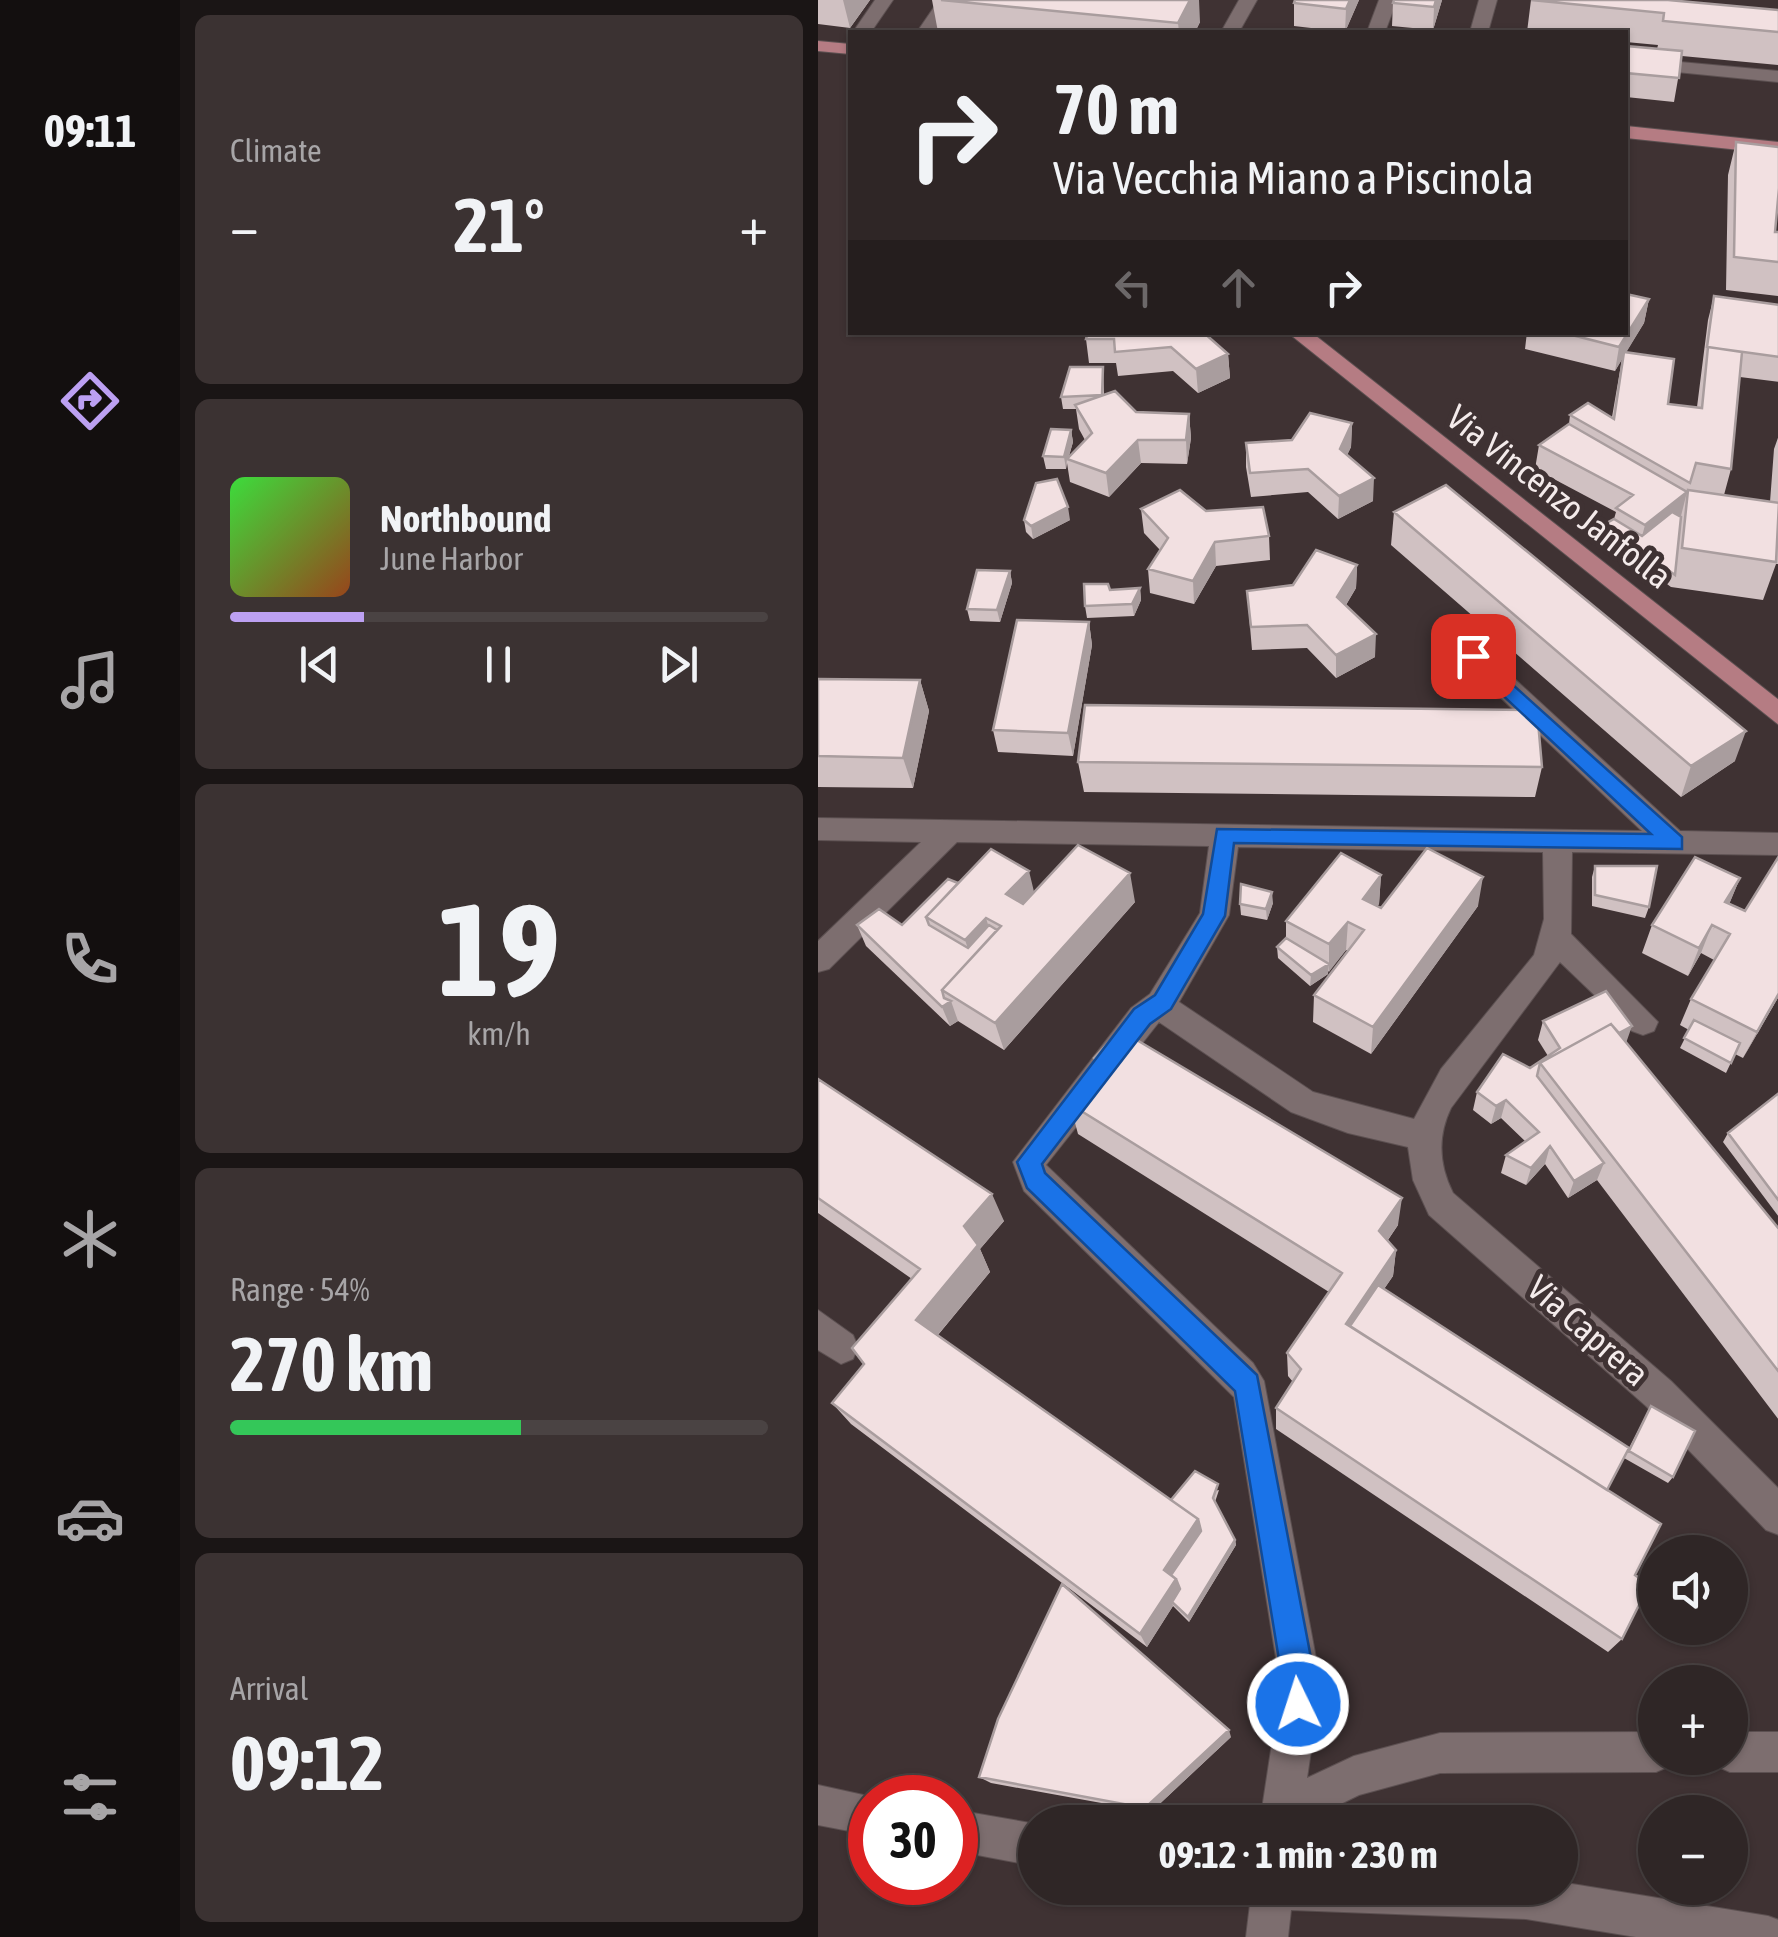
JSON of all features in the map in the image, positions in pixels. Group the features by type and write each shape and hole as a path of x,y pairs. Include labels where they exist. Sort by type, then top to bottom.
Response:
{"main road":[{"path":"818,46 848,49"},
{"path":"1628,132 1778,148"},
{"name":"Via Vincenzo Janfolla","path":"1301,335 1778,715"}],"street":[{"path":"863,30 884,0"},
{"path":"927,30 948,0"},
{"path":"1231,30 1248,0"},
{"path":"1377,30 1388,0"},
{"path":"1480,30 1488,0"},
{"path":"1628,62 1778,77"},
{"path":"1473,656 1674,843"},
{"path":"1503,720 1543,721"},
{"path":"818,829 1778,844"},
{"path":"818,960 950,832"},
{"path":"1224,835 1214,916 1163,1002 1142,1016 1029,1162 1036,1180 1240,1374 1251,1393 1296,1658 1298,1704 1283,1805"},
{"path":"1558,843 1561,914 1557,940 1642,1022"},
{"name":"Via Caprera","path":"1557,940 1545,962 1440,1094 1424,1136 1429,1184 1441,1204 1627,1362 1732,1464 1778,1517"},
{"path":"1163,1002 1175,1018 1302,1102 1348,1119 1424,1136"},
{"path":"1302,1805 1354,1776 1440,1753 1638,1752"},
{"path":"1748,1752 1778,1752"},
{"path":"818,1805 848,1811"},
{"path":"978,1834 1018,1842"},
{"path":"1268,1937 1269,1905"},
{"path":"1569,1905 1768,1937"}],"building":[{"path":"941,0 1190,0 1178,23"},
{"path":"1350,0 1346,9 1294,3"},
{"path":"1436,0 1434,7 1393,3"},
{"path":"1531,0 1668,0 1779,10 1779,32 1663,21 1664,13"},
{"path":"1628,46 1682,51 1679,78 1628,73"},
{"path":"1736,142 1779,147 1775,232 1779,232 1779,262 1734,257"},
{"path":"1628,294 1649,299 1628,333"},
{"path":"1714,296 1779,305 1779,357 1707,347"},
{"path":"1087,335 1206,335 1228,354 1196,369 1171,347 1115,352 1114,339 1086,339"},
{"path":"1572,335 1626,335 1619,347"},
{"path":"1708,347 1742,352 1731,469 1696,463 1690,483 1570,415 1588,403 1614,419 1624,352 1674,359 1668,404 1702,408"},
{"path":"1070,367 1103,367 1102,395 1061,397"},
{"path":"1115,391 1136,412 1189,414 1186,440 1138,440 1106,473 1067,459 1092,433 1075,405"},
{"path":"1310,413 1352,423 1340,449 1374,478 1339,496 1308,469 1250,473 1246,443 1292,440"},
{"path":"1569,424 1687,492 1645,525 1616,508 1633,495 1539,445"},
{"path":"1051,429 1071,430 1064,457 1043,456"},
{"path":"1057,479 1068,507 1031,526 1024,520 1036,483"},
{"path":"1446,485 1746,731 1691,766 1394,512"},
{"path":"1180,490 1206,511 1263,507 1269,536 1215,542 1193,581 1148,569 1168,538 1141,509"},
{"path":"1688,490 1779,503 1776,562 1682,548"},
{"path":"1672,512 1681,517 1675,575 1605,524 1614,519 1642,536"},
{"path":"1316,550 1357,565 1337,597 1376,634 1336,655 1307,625 1251,627 1247,591 1293,585"},
{"path":"977,570 1010,571 997,610 967,609"},
{"path":"1084,584 1108,584 1110,590 1140,588 1132,604 1085,606"},
{"path":"1017,620 1089,622 1068,733 993,730"},
{"path":"818,679 920,680 903,758 818,756"},
{"path":"1085,705 1537,710 1542,767 1078,762"},
{"path":"1078,845 1130,873 995,1023 942,990 1001,926 986,918 965,940 926,917 991,849 1029,871 1006,894 1023,904"},
{"path":"1427,848 1483,877 1373,1027 1314,995 1364,930 1348,922 1329,944 1286,921 1341,853 1381,875 1363,899 1381,908"},
{"path":"1779,856 1779,993 1757,1032 1691,999 1730,934 1712,925 1699,948 1652,925 1695,857 1740,878 1725,902 1745,911"},
{"path":"1595,866 1657,866 1649,907 1595,895"},
{"path":"948,879 958,883 926,917 929,925 968,948 989,925 997,930 942,990 944,998 951,1001 942,1007 857,925 879,909 902,925"},
{"path":"1241,884 1272,892 1266,909 1240,904"},
{"path":"1286,938 1329,964 1311,975 1277,947"},
{"path":"1606,991 1632,1026 1619,1033 1611,1024 1540,1063 1537,1076 1604,1163 1574,1181 1550,1146 1531,1168 1506,1155 1539,1132 1506,1100 1496,1106 1477,1092 1503,1054 1530,1068 1560,1048 1543,1021"},
{"path":"1694,1020 1740,1043 1731,1063 1684,1038"},
{"path":"1611,1024 1779,1229 1779,1372 1540,1063"},
{"path":"1120,1030 1402,1198 1379,1231 1396,1250 1346,1324 1661,1524 1655,1535 1638,1535 1638,1607 1622,1639 1276,1408 1301,1369 1287,1353 1342,1273 1070,1104 1102,1067 1094,1058"},
{"path":"818,1079 992,1194 964,1226 978,1245 916,1320 1198,1519 1164,1570 1176,1579 1140,1634 832,1403 864,1364 852,1348 920,1269 818,1198"},
{"path":"1779,1093 1779,1201 1728,1133"},
{"path":"1378,1285 1629,1448 1607,1490 1350,1326"},
{"path":"1651,1406 1695,1431 1673,1477 1629,1451"},
{"path":"1195,1471 1218,1484 1213,1498 1235,1540 1188,1617 1172,1602 1180,1589 1171,1575 1201,1531 1198,1519 1171,1500"},
{"path":"1062,1584 1229,1730 1148,1805 1129,1805 979,1777 998,1719"}],"route":[{"path":"1298,1704 1296,1658 1247,1384 1036,1180 1029,1162 1142,1016 1163,1002 1214,916 1224,835 1674,843 1473,656"}]}
